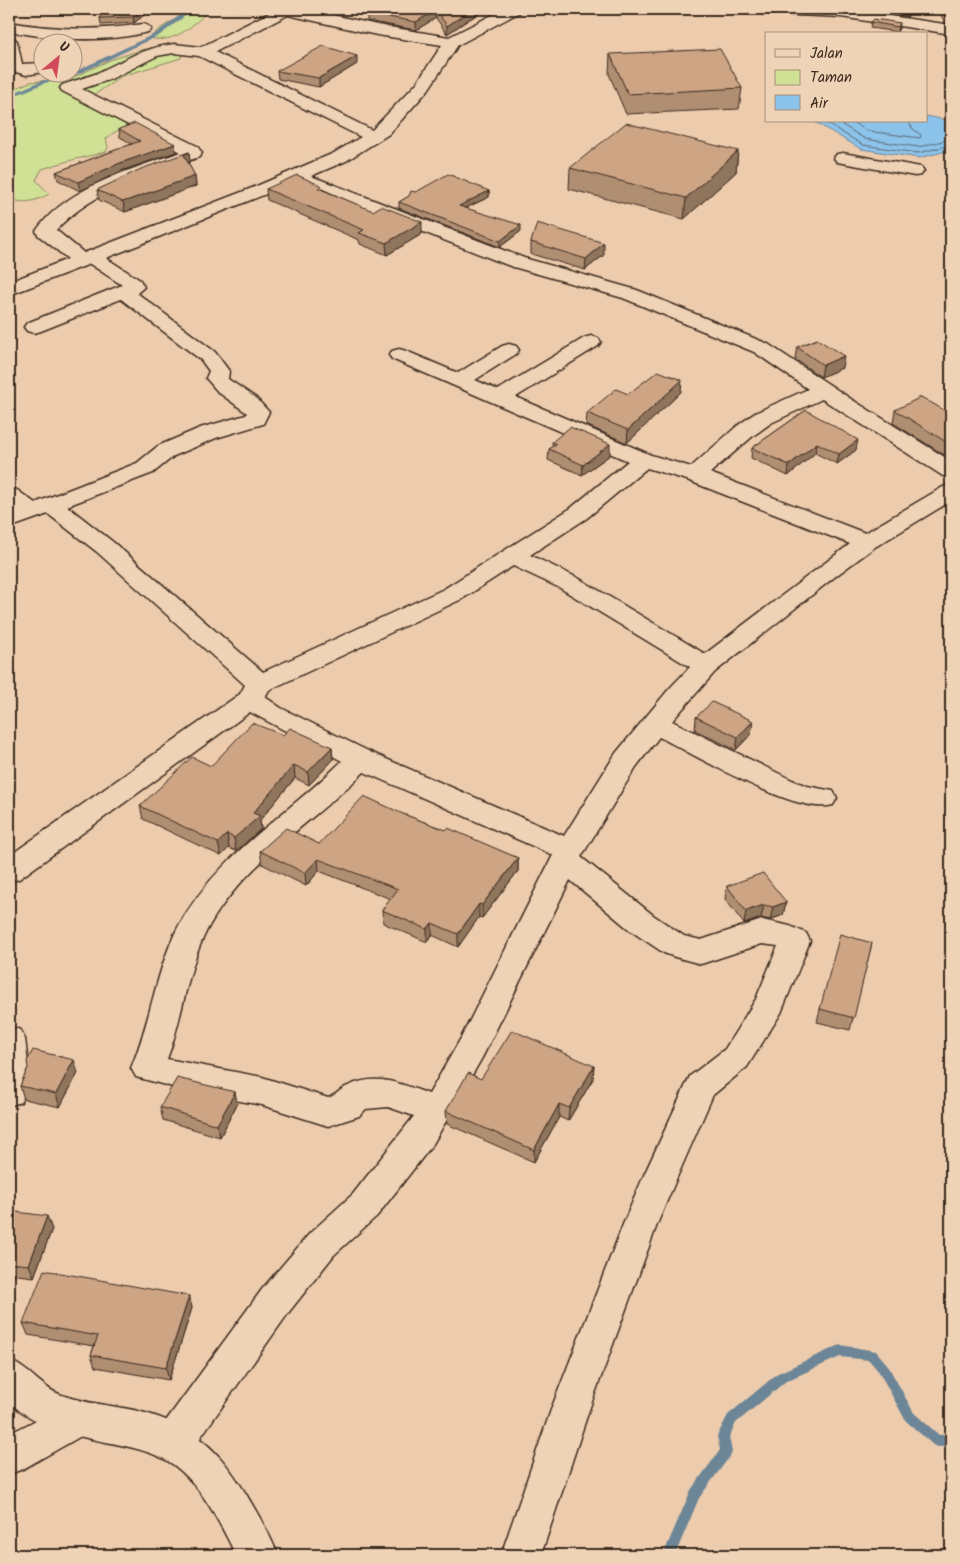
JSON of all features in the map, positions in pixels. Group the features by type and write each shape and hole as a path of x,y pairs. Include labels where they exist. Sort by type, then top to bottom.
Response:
{"street":[{"path":"9,289 340,157 383,130 422,87 452,42 515,9"},
{"path":"751,9 841,13 947,30"},
{"path":"203,52 286,10 377,30 452,42"},
{"path":"32,69 26,70 15,67 11,34 32,31 86,34 143,29"},
{"path":"928,43 947,30"},
{"path":"82,79 104,77 161,49 184,47 203,52 373,137"},
{"path":"34,327 134,288 133,284 86,258 45,230 50,224 70,207 95,192 193,153 191,150 65,82"},
{"path":"843,158 915,171"},
{"path":"295,176 516,262 630,294 761,348 779,358 822,391 951,471"},
{"path":"9,521 145,468 166,451 208,433 255,419 258,412 253,404 220,384 216,378 219,371 208,356 125,293"},
{"path":"500,398 591,342"},
{"path":"460,381 509,350"},
{"path":"399,355 643,460 695,475 867,542"},
{"path":"695,475 744,430 763,418 822,391"},
{"path":"13,860 256,691 354,639 453,594 514,557 579,513 643,460"},
{"path":"174,1442 276,1300 322,1244 365,1205 421,1134 472,1047 568,855 626,760 678,695 706,666 867,542 951,492"},
{"path":"9,495 41,508 105,547 256,691 258,705 360,759 568,855 642,923 676,944 701,952 762,932 779,934 795,941 770,1004 736,1058 701,1086 661,1174 634,1239 571,1407 521,1555"},
{"path":"514,557 569,583 611,606 706,666"},
{"path":"655,724 782,787 803,795 824,798"},
{"path":"360,759 255,853 206,908 192,930 182,952 172,980 157,1046 147,1068 191,1079 262,1091 328,1112 347,1106 358,1096 388,1093 436,1110"},
{"path":"9,1039 14,1080 9,1092"},
{"path":"9,1378 38,1403 76,1418 155,1434 174,1442 190,1453 225,1496 258,1555"},
{"path":"9,1455 76,1418"}],"green space":[{"path":"175,9 210,9 191,27 176,36 168,39 151,38 160,29 181,15 173,11"},
{"path":"210,9 275,9 262,12"},
{"path":"144,49 182,55 181,58 122,76 88,99 127,126 106,139 108,147 106,152 42,169 36,180 49,194 25,202 9,199 9,91 30,82 82,82 82,73 110,60"}],"water":[{"path":"928,116 951,121 951,150 919,158 861,149 815,122 928,122"}],"building":[{"path":"102,9 143,9 133,17 100,18"},
{"path":"373,9 473,9 447,26 436,10 416,22 367,13"},
{"path":"890,9 909,9 908,11"},
{"path":"941,9 951,9 951,19 946,17"},
{"path":"874,19 900,23 898,27 871,22"},
{"path":"323,46 357,56 319,78 277,71"},
{"path":"720,49 742,88 628,94 610,54"},
{"path":"135,123 175,144 120,163 78,182 56,172 140,141 119,129"},
{"path":"626,123 738,151 686,198 570,168"},
{"path":"189,152 184,155 195,176 123,202 97,190 141,169"},
{"path":"448,174 489,191 459,206 521,225 500,241 399,202 409,196 411,191 416,192"},
{"path":"297,175 322,186 318,188 373,211 381,206 422,222 386,243 359,233 364,230 266,189"},
{"path":"537,223 604,243 586,259 531,242"},
{"path":"817,339 844,356 823,365 797,347"},
{"path":"658,371 682,380 628,430 587,413 616,389 628,394"},
{"path":"921,397 951,414 951,445 895,410"},
{"path":"806,410 858,440 839,454 817,443 789,465 752,448"},
{"path":"570,427 610,444 583,465 549,449 556,444 552,442"},
{"path":"712,702 753,721 738,737 696,717"},
{"path":"252,723 283,735 290,728 332,747 308,772 294,765 253,813 260,816 234,838 227,834 218,843 140,806 192,757 211,766"},
{"path":"364,796 403,814 446,830 448,828 518,858 482,905 479,904 458,934 432,923 427,929 382,910 398,889 318,859 305,873 260,851 286,828 319,844"},
{"path":"763,873 786,902 773,907 764,905 746,911 727,886"},
{"path":"840,934 872,943 854,1018 820,1009"},
{"path":"512,1030 594,1066 569,1108 559,1104 534,1150 446,1111 468,1073 481,1079"},
{"path":"33,1050 74,1060 56,1094 20,1086 28,1068 27,1061"},
{"path":"177,1078 235,1092 217,1125 160,1107"},
{"path":"9,1211 47,1216 29,1265 9,1263"},
{"path":"44,1270 189,1296 166,1368 91,1355 98,1336 23,1323"}],"waterway":[{"path":"9,97 43,82 74,74 158,34 192,9"},
{"path":"669,1555 695,1494 726,1452 723,1436 732,1419 782,1377 840,1351 872,1355 883,1368 910,1417 937,1441 951,1440"}]}
